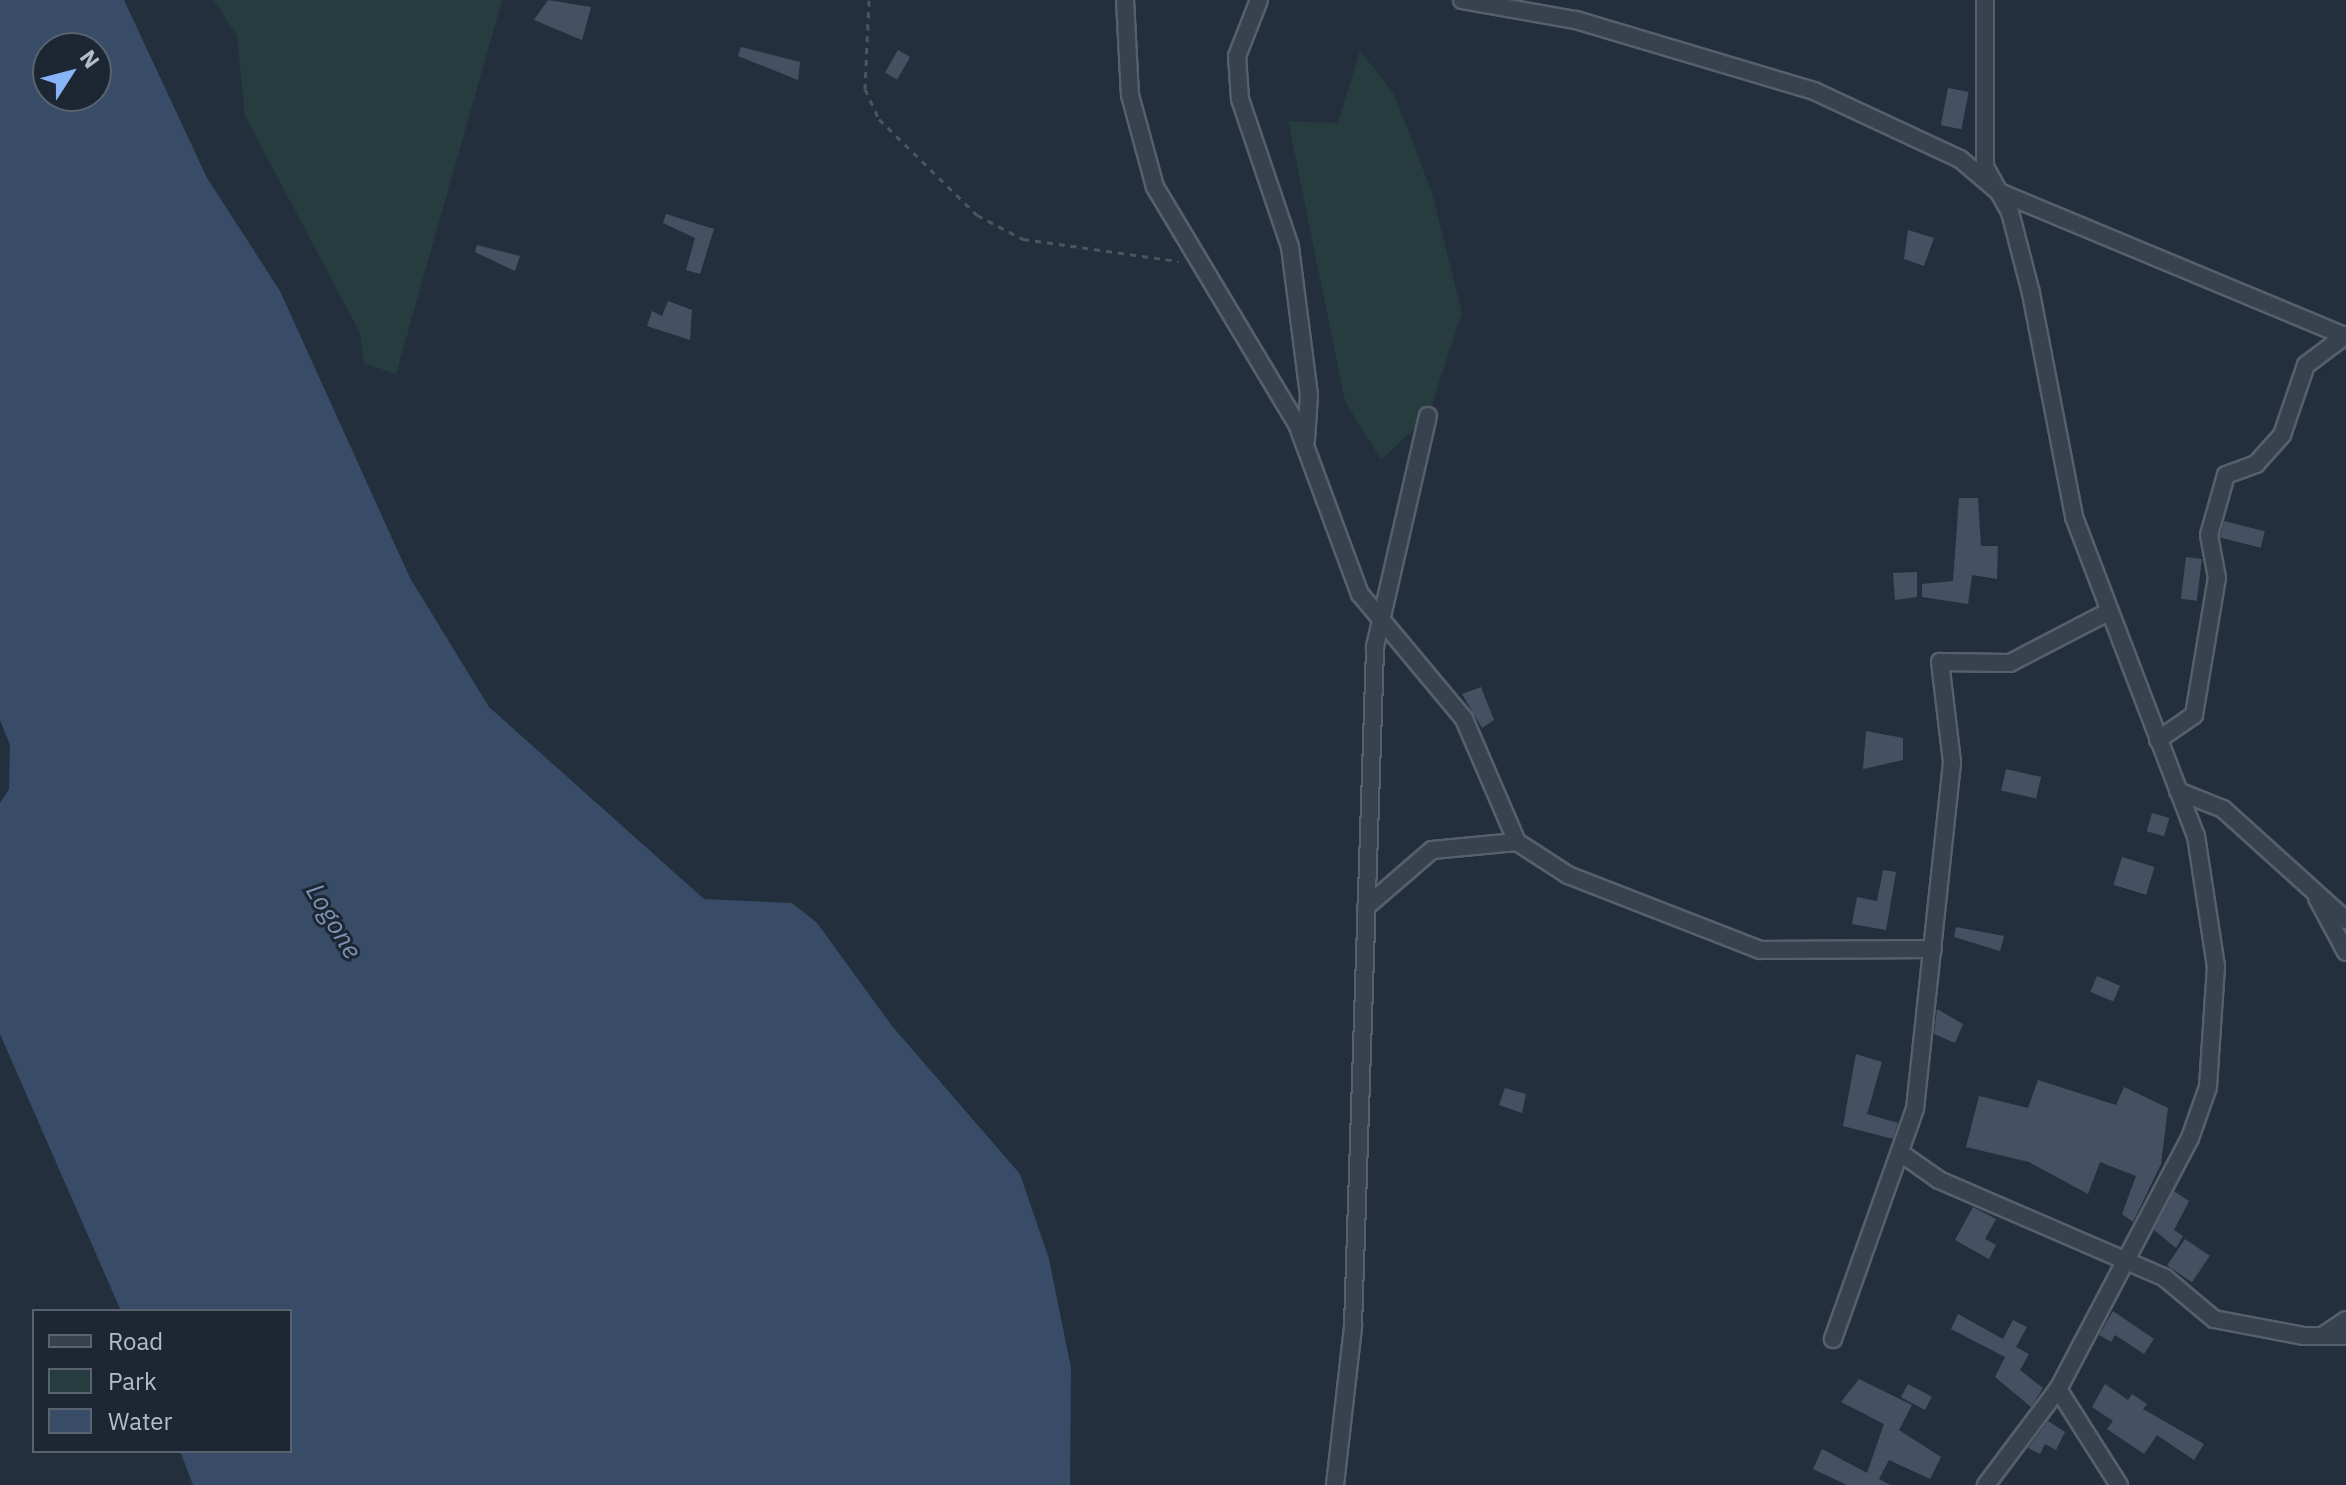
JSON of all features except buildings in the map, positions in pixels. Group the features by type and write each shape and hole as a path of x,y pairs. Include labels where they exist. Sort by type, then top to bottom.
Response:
{"street":[{"path":"1125,0 1140,142 1200,271 1306,443 1353,578 1380,623 1464,719 1517,842 1568,875 1760,950 1933,949"},
{"path":"1259,0 1237,56 1240,99 1290,247 1309,395 1306,443"},
{"path":"1462,0 1576,20 1814,91 1960,159 1999,192 2344,335 2306,365 2282,435 2256,464 2226,475 2209,535 2217,578 2194,715 2158,740"},
{"path":"1985,0 1985,167 1999,192 2031,293 2074,517 2106,613 2196,836 2216,966 2210,1072 2169,1184 2121,1262 2058,1389 1986,1485"},
{"path":"1335,1485 1353,1326 1366,907 1380,623 1428,416"},
{"path":"1833,1339 1902,1154 1915,1109 1952,762 1940,662 2010,663 2106,613"},
{"path":"2178,791 2223,809 2346,920"},
{"path":"1366,907 1432,850 1517,842"},
{"path":"2313,890 2346,952"},
{"path":"1902,1154 1939,1180 2174,1283 2214,1319 2346,1336"},
{"path":"2324,1335 2346,1320"},
{"path":"2058,1389 2119,1485"}],"path":[{"path":"869,0 865,89 879,119 977,215 1023,239 1136,259 1166,256 1200,271"}],"green space":[{"path":"213,0 502,0 396,374 364,363 360,333 245,116 237,35"},
{"path":"1360,51 1394,94 1431,190 1462,313 1428,416 1381,460 1345,401 1288,121 1338,123"}],"water":[{"name":"Logone","path":"0,0 124,0 207,178 280,291 410,578 489,707 704,899 792,903 817,923 892,1026 1020,1174 1049,1259 1071,1368 1070,1485 193,1485 181,1453 292,1453 292,1309 120,1309 0,1034 0,803 9,789 10,745 0,720"}]}
